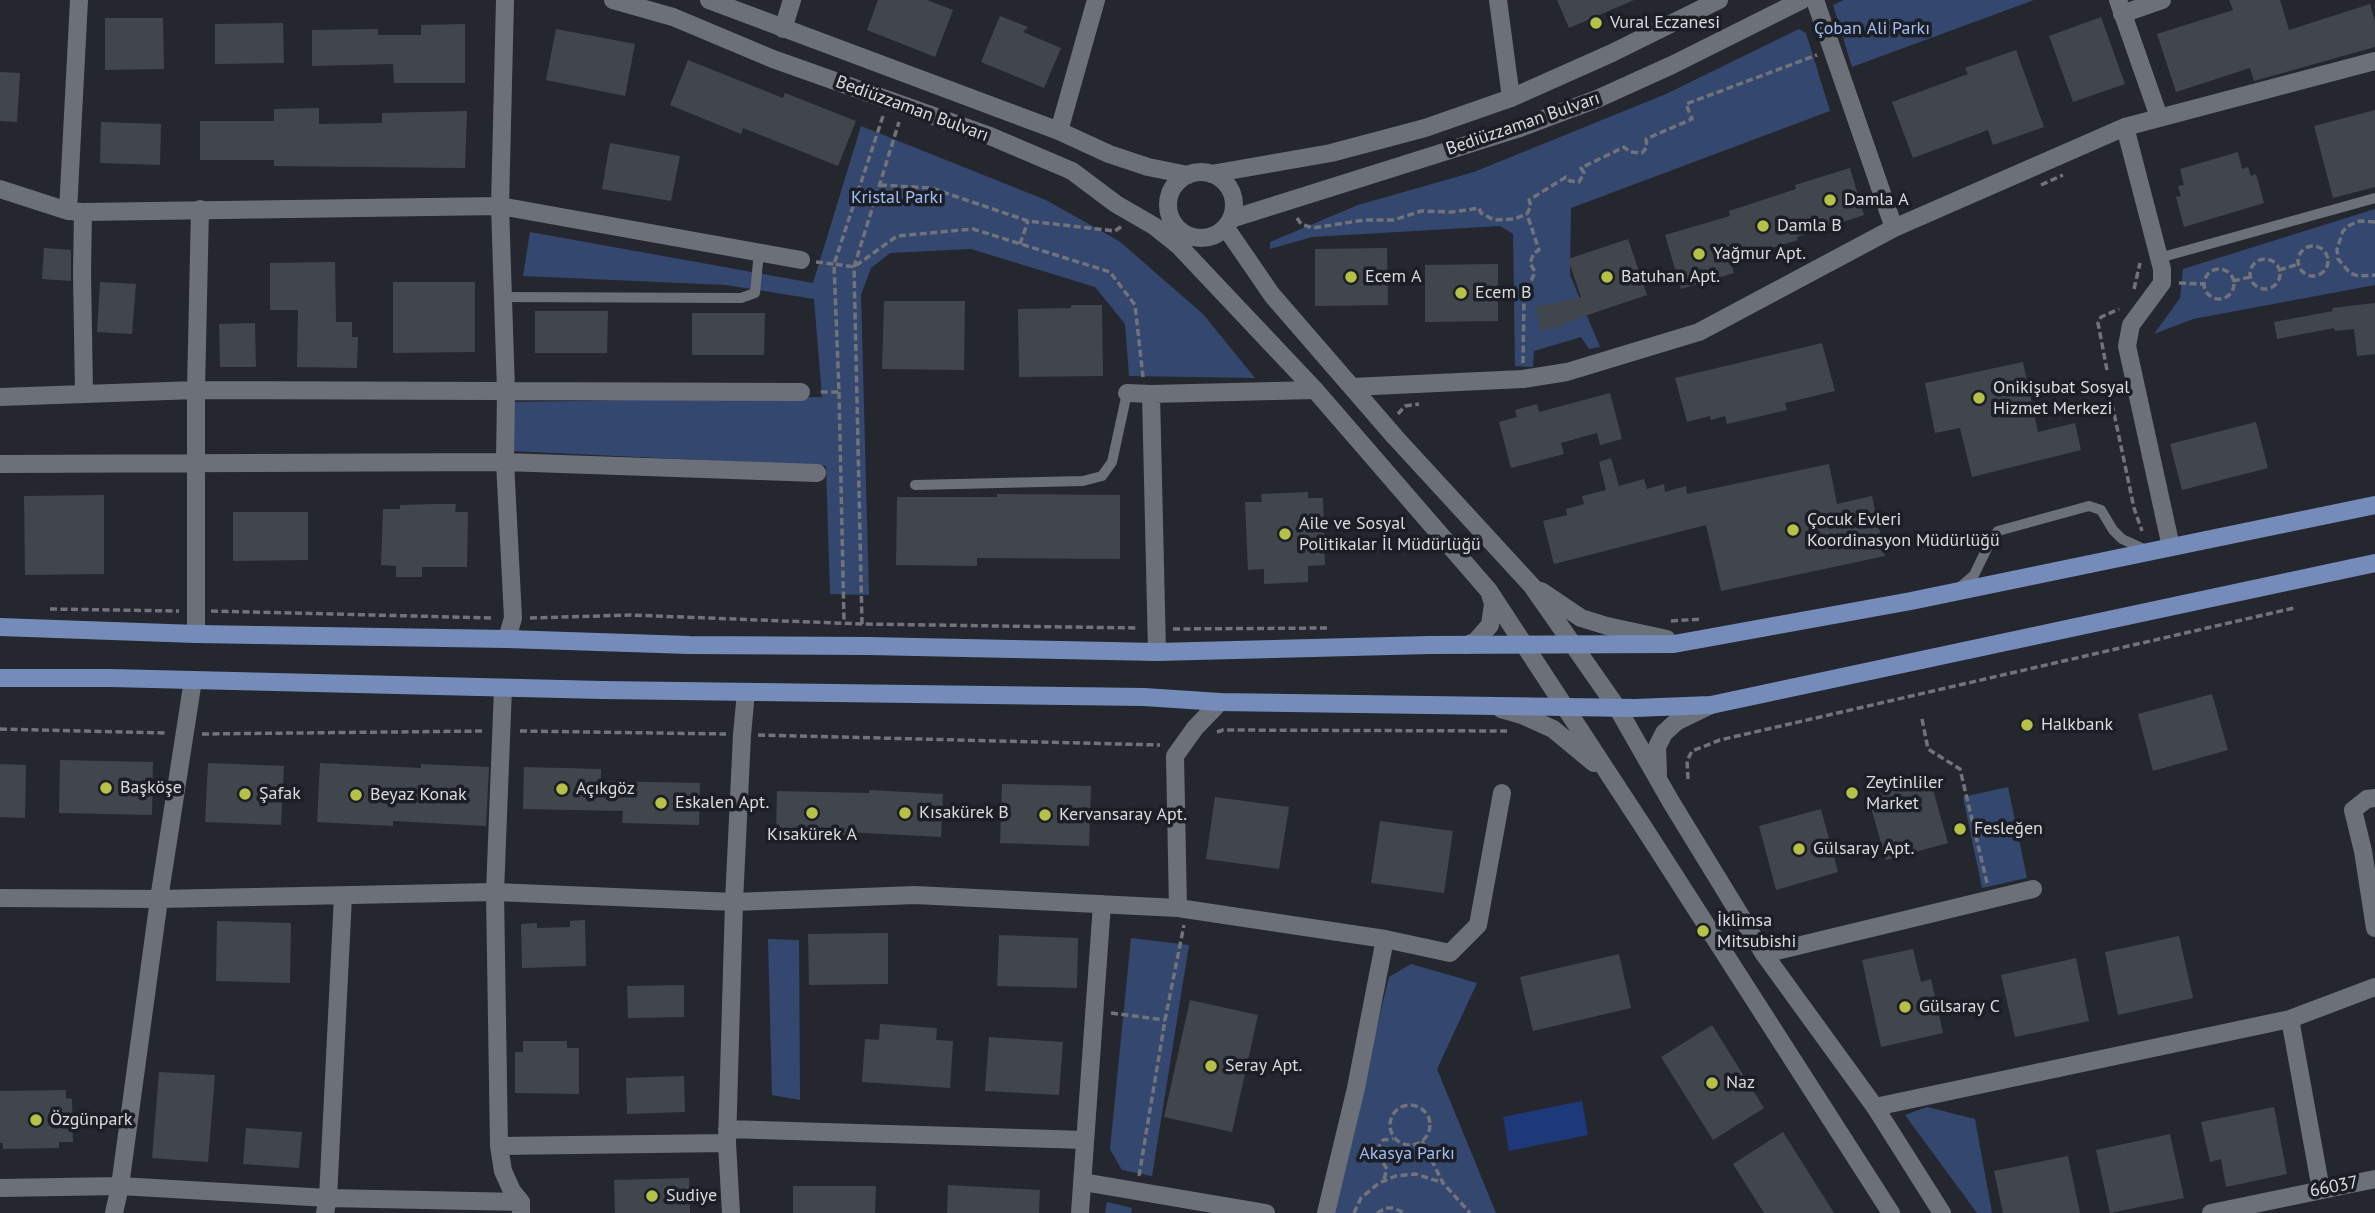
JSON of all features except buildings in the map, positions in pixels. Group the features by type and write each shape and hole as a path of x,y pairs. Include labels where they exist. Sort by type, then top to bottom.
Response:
{"main road":[{"path":"0,627 689,645 1157,652 1466,645 1674,644 1951,593 2147,543 2171,547 2375,505"},
{"path":"0,678 1144,697 1220,702 1618,709 1711,705 2375,563"}],"street":[{"path":"79,0 76,211 84,394"},
{"path":"505,0 500,206 506,391 505,462 513,618 507,639"},
{"name":"Bediüzzaman Bulvarı","path":"613,0 673,17 773,59 990,136 1072,171 1116,204 1154,226 1190,258 1315,390 1489,591 1891,1213"},
{"name":"Bediüzzaman Bulvarı","path":"709,0 1059,131 1109,155 1188,175"},
{"path":"783,29 792,0"},
{"path":"1059,131 1096,0"},
{"path":"1499,0 1511,98"},
{"name":"Bediüzzaman Bulvarı","path":"1211,174 1331,153 1425,128 1511,98 1612,53 1719,0"},
{"name":"Bediüzzaman Bulvarı","path":"1228,223 1517,129 1597,99 1802,0"},
{"path":"1815,0 1830,50 1894,228"},
{"path":"2159,117 2120,7 2162,0"},
{"path":"1352,387 1523,379 1567,372 1699,332 1894,228 2125,127 2375,61"},
{"path":"2125,127 2150,258 2162,269 2162,283 2131,325 2127,346 2171,547"},
{"path":"1154,226 1200,238 1210,237 1228,223 1234,204 1230,188 1219,177 1195,173 1188,175 1173,188 1168,207 1170,217 1182,232"},
{"path":"0,189 76,211 500,206 801,260"},
{"path":"196,634 195,390 200,209"},
{"path":"1228,223 1272,295 1395,437 1532,586 1618,709 1765,954 1875,1107 1942,1213"},
{"path":"0,397 195,390 801,392"},
{"path":"1157,652 1141,394 1315,390"},
{"path":"0,464 505,462 817,473"},
{"path":"1532,586 1592,622 1654,638 1693,641"},
{"path":"1466,645 1476,641 1490,625 1493,604 1489,591"},
{"path":"114,1213 193,680"},
{"path":"0,1188 120,1186 327,1206 521,1207 507,1182 500,1161 499,1146 495,892 503,688"},
{"path":"732,1213 727,1136 741,735 746,692"},
{"path":"1183,908 1175,756 1195,728 1220,702"},
{"path":"1658,778 1657,747 1664,733 1676,722 1711,705"},
{"path":"1477,706 1522,715 1553,729 1609,777"},
{"path":"0,898 159,899 495,892 734,902 915,895 1183,908 1385,939 1450,953 1478,925 1502,793"},
{"path":"2375,798 2367,799 2353,810 2363,851 2375,928"},
{"path":"1765,954 2033,889"},
{"path":"327,1206 343,896"},
{"path":"1080,1213 1102,904"},
{"path":"1326,1213 1356,1088 1385,939"},
{"path":"1875,1107 2290,1018 2375,987 2375,995"},
{"path":"2290,1018 2321,1190"},
{"path":"499,1146 727,1136 1085,1140"},
{"name":"66037","path":"2211,1213 2375,1179"},
{"path":"1083,1182 1266,1213"}],"lane":[{"path":"2150,258 2375,198"},
{"path":"503,298 741,298 755,293 759,252"},
{"path":"915,485 1083,481 1101,476 1112,462 1141,394"},
{"path":"1951,593 1974,575 1990,541 1998,531 2089,506 2101,510 2122,539 2134,546 2147,543"}],"path":[{"path":"1286,202 1301,224 1312,228 1364,220 1394,220 1421,211 1452,212 1479,208 1481,213 1493,220 1514,219 1527,214 1531,206 1529,200 1566,177 1570,181 1579,182 1584,173 1581,168 1624,147 1630,152 1642,153 1647,147 1646,139 1692,119 1686,104 1830,50"},
{"path":"862,624 854,267 880,185 896,104"},
{"path":"844,622 834,264 896,104"},
{"path":"2035,188 2057,180 2071,169"},
{"path":"880,185 931,188 1028,221 1115,231 1137,216"},
{"path":"1523,379 1524,297 1535,272 1530,263 1534,253 1539,250 1527,214"},
{"path":"1020,244 1028,221"},
{"path":"2375,222 2359,221 2343,231 2338,240 2338,256 2343,267 2358,276 2375,275"},
{"path":"801,260 854,267 897,236 973,229 1110,272 1135,305 1141,394"},
{"path":"2312,247 2322,249 2328,259 2325,270 2317,275 2304,273 2299,264 2300,254 2312,247"},
{"path":"2328,259 2338,256"},
{"path":"2132,292 2140,270 2150,258"},
{"path":"2259,260 2269,260 2279,270 2279,279 2269,288 2259,288 2250,277 2252,267 2259,260"},
{"path":"2279,270 2299,264"},
{"path":"2218,269 2227,272 2233,281 2230,293 2222,298 2209,295 2204,285 2209,273 2218,269"},
{"path":"2233,281 2250,277"},
{"path":"2162,283 2204,285"},
{"path":"2107,370 2098,323 2101,317 2122,307"},
{"path":"801,392 839,392"},
{"path":"2110,394 2134,508 2147,543"},
{"path":"1399,422 1398,414 1403,409 1420,404"},
{"path":"1688,779 1686,766 1689,754 1696,747 1720,740 2294,608"},
{"path":"42,609 513,618 631,615 862,624 1157,629 1337,627"},
{"path":"1662,622 1703,619"},
{"path":"1922,719 1928,749 1960,769 1991,899"},
{"path":"0,729 186,734 501,731 1182,746"},
{"path":"1213,734 1223,730 1513,731"},
{"path":"1137,1191 1183,908"},
{"path":"1094,1012 1165,1020"},
{"path":"1354,1213 1361,1198 1385,1177 1387,1169 1378,1155 1378,1147 1383,1140 1395,1139 1409,1145 1422,1142 1430,1130 1429,1117 1420,1107 1401,1107 1391,1116 1390,1130 1395,1139"},
{"path":"1422,1142 1444,1183 1470,1213"},
{"path":"1379,1183 1396,1175 1415,1174 1444,1183"},
{"path":"1377,1213 1394,1208 1404,1213"}],"green space":[{"name":"Çoban Ali Parkı","path":"1844,0 2034,0 1852,67 1833,5"},
{"path":"1799,29 1806,33 1830,111 1571,208 1570,275 1600,347 1589,349 1581,337 1534,351 1533,367 1515,366 1513,234 1500,226 1312,237 1270,249 1270,242 1358,205 1474,172 1666,94"},
{"name":"Kristal Parkı","path":"861,126 1046,200 1119,241 1203,314 1255,378 1129,376 1125,324 1095,287 971,249 890,253 871,268 861,295 869,595 830,594 826,466 511,451 513,402 822,397 814,299 726,285 523,276 530,232 813,283"},
{"path":"2375,209 2375,285 2193,319 2154,334 2180,298 2183,269"},
{"path":"2008,787 2027,878 1982,888 1963,797"},
{"path":"1131,938 1189,945 1152,1176 1122,1170 1110,1149"},
{"path":"768,939 799,940 800,1100 772,1095"},
{"name":"Akasya Parkı","path":"1411,964 1477,983 1437,1069 1496,1213 1331,1213 1389,977"},
{"path":"1927,1107 1975,1119 1992,1213 1977,1213 1905,1115"},
{"path":"1107,1202 1132,1208 1131,1213 1105,1213"}],"shaded area":[{"path":"1582,1101 1588,1135 1509,1151 1503,1117"}],"place":[{"name":"Vural Eczanesi","path":"1596,23"},
{"name":"Damla A","path":"1830,200"},
{"name":"Damla B","path":"1763,226"},
{"name":"Yağmur Apt.","path":"1699,254"},
{"name":"Ecem A","path":"1351,277"},
{"name":"Batuhan Apt.","path":"1607,277"},
{"name":"Ecem B","path":"1461,293"},
{"name":"Onikişubat Sosyal Hizmet Merkezi","path":"1979,398"},
{"name":"Çocuk Evleri Koordinasyon Müdürlüğü","path":"1793,530"},
{"name":"Aile ve Sosyal Politikalar İl Müdürlüğü","path":"1285,534"},
{"name":"Halkbank","path":"2027,725"},
{"name":"Başköşe","path":"106,788"},
{"name":"Açıkgöz","path":"562,789"},
{"name":"Zeytinliler Market","path":"1852,793"},
{"name":"Şafak","path":"245,794"},
{"name":"Beyaz Konak","path":"356,795"},
{"name":"Eskalen Apt.","path":"661,803"},
{"name":"Kısakürek A","path":"812,813"},
{"name":"Kısakürek B","path":"905,813"},
{"name":"Kervansaray Apt.","path":"1045,815"},
{"name":"Fesleğen","path":"1960,829"},
{"name":"Gülsaray Apt.","path":"1799,849"},
{"name":"İklimsa Mitsubishi","path":"1703,931"},
{"name":"Gülsaray C","path":"1905,1007"},
{"name":"Seray Apt.","path":"1211,1066"},
{"name":"Naz","path":"1712,1083"},
{"name":"Özgünpark","path":"36,1120"},
{"name":"Sudiye","path":"652,1196"}]}
